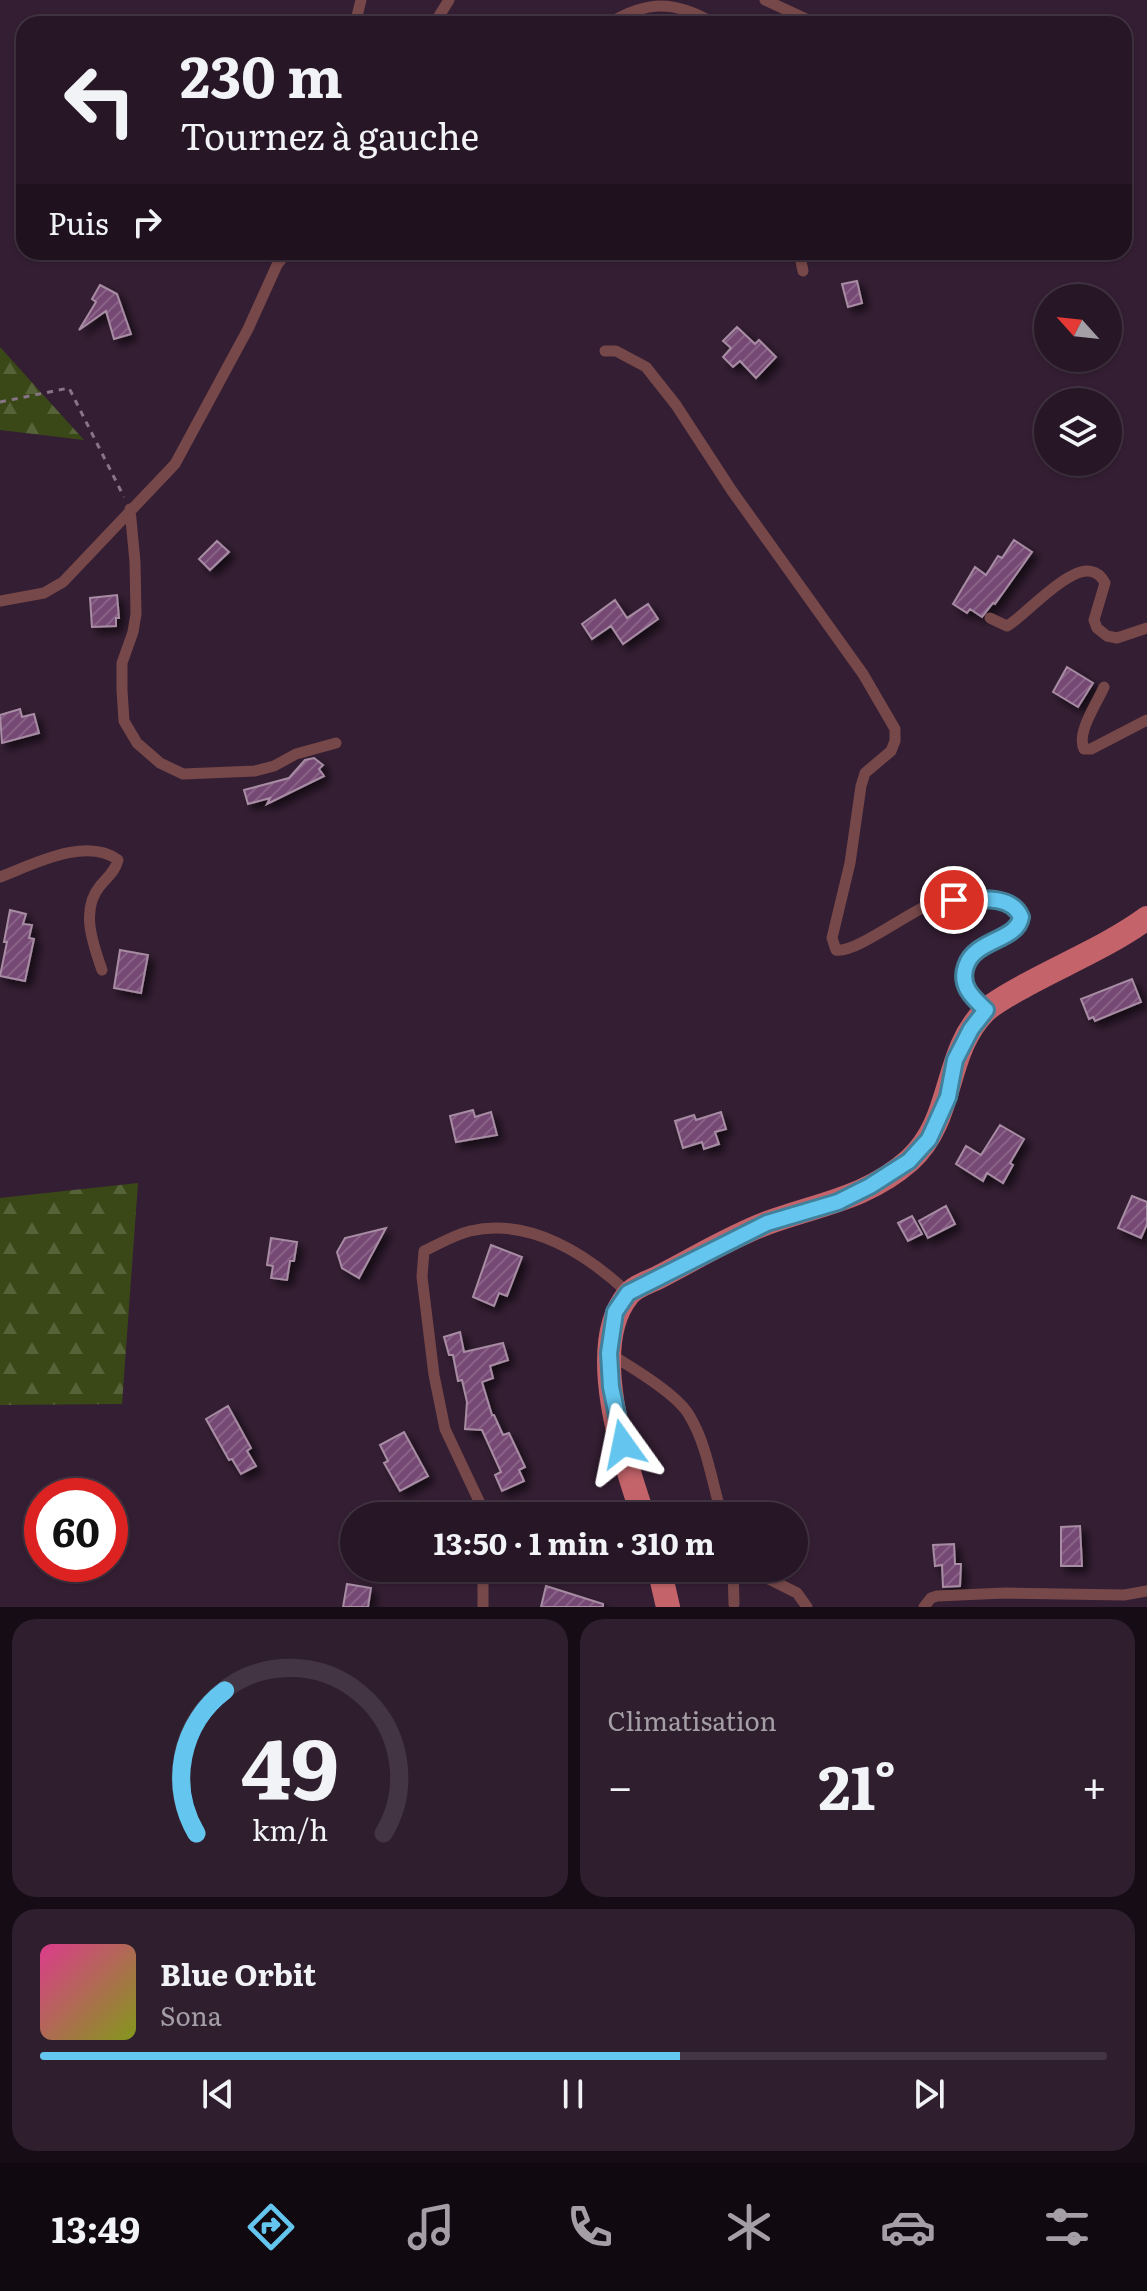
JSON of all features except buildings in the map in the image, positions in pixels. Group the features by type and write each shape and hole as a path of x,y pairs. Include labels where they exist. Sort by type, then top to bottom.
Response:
{"main road":[{"path":"638,1502 629,1473 611,1387 609,1353 615,1312 628,1293 767,1223 838,1202 909,1161 929,1139 948,1097 955,1060 971,1029 986,1010 1147,918"},
{"path":"662,1582 668,1607"}],"lane":[{"path":"620,16 648,0"},
{"path":"765,0 800,16"},
{"path":"633,7 657,1 686,6 702,16"},
{"path":"0,601 44,593 63,582 175,464 248,329 281,260"},
{"path":"801,260 803,271"},
{"path":"605,351 616,351 646,367 676,405 732,491 863,674 895,729 891,751 865,773 861,786 850,863 833,945 836,950 849,950 910,914 939,901 992,899 1011,904 1018,911 1020,924 976,950 965,968 963,978 967,989 986,1010"},
{"path":"130,509 136,614 122,663 122,690 124,721 137,743 160,763 183,774 255,771 274,766 296,754 336,743"},
{"path":"990,618 1007,626 1016,622 1059,582 1085,572 1095,572 1101,575 1105,583 1094,620 1097,628 1107,636 1117,638 1147,628"},
{"path":"1104,687 1084,733 1081,743 1084,749 1091,749 1147,719"},
{"path":"0,877 39,860 74,852 100,851 118,860 116,869 98,888 89,919 102,970"},
{"path":"478,1502 445,1429 434,1375 422,1277 424,1251 471,1231 497,1228 529,1234 578,1252 603,1269 628,1293"},
{"path":"609,1353 639,1372 688,1412 701,1443 718,1502"},
{"path":"483,1582 483,1607"},
{"path":"733,1582 734,1604"},
{"path":"775,1582 797,1593 807,1607"},
{"path":"924,1607 937,1596 1005,1593 1124,1595 1147,1591"}],"path":[{"path":"0,402 69,388 130,509"}],"green space":[{"path":"0,347 84,440 0,430"},
{"path":"138,1183 122,1404 0,1405 0,1198"}],"route":[{"path":"623,1444 611,1387 609,1353 615,1312 631,1291 767,1223 838,1202 870,1186 909,1161 929,1139 948,1097 955,1060 971,1029 986,1010 967,989 963,978 965,968 976,950 1013,930 1020,924 1021,917 1011,904 1002,901 954,900"}]}
